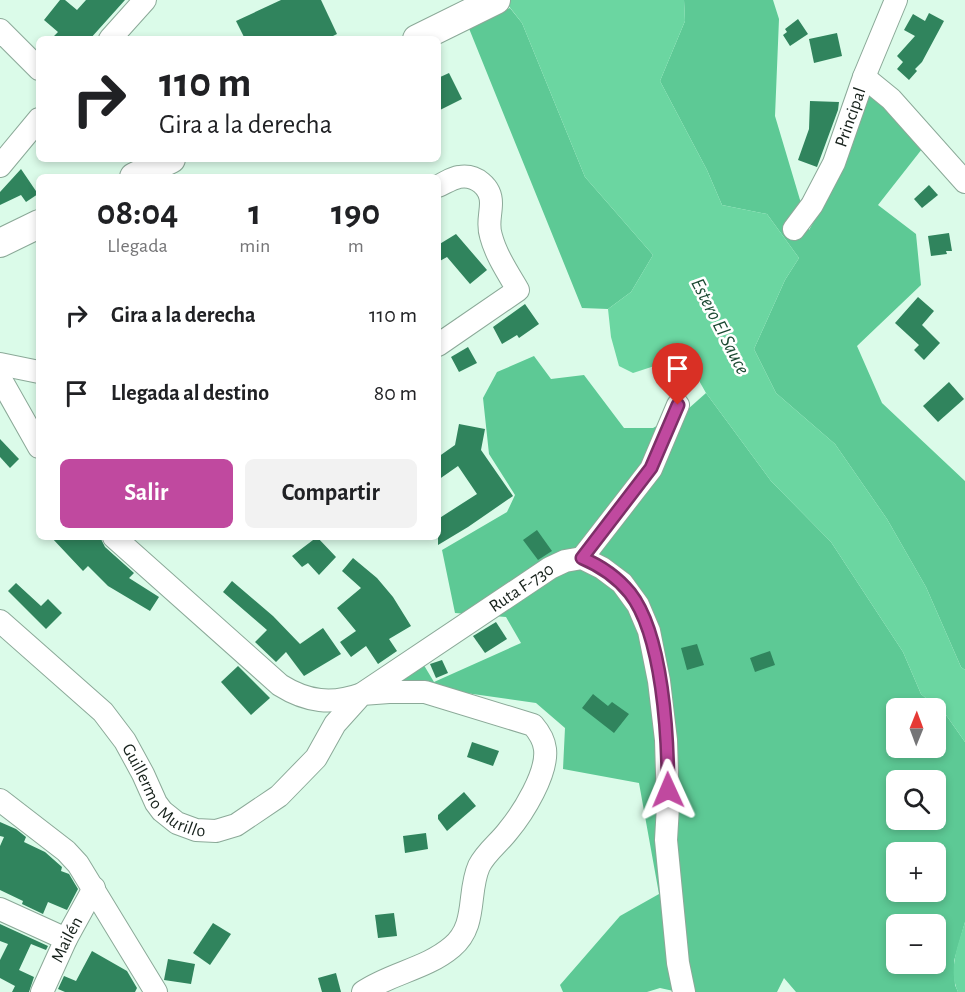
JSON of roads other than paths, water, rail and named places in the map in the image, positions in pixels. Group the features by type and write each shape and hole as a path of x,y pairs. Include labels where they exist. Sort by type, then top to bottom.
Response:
{"main road":[{"path":"423,36 496,0"},
{"path":"140,174 165,162"},
{"path":"0,243 36,225"}],"street":[{"path":"113,36 145,0"},
{"name":"Principal","path":"794,229 812,205 834,163 864,77 896,0"},
{"path":"0,30 36,66"},
{"path":"864,77 891,99 965,182"},
{"path":"0,166 36,123"},
{"path":"441,343 518,290 497,252 490,233 488,220 491,202 488,191 474,178 467,176 446,182"},
{"path":"0,364 36,371"},
{"path":"0,378 36,442"},
{"path":"678,405 651,468 582,558 602,568 622,583 638,606 649,631 664,718 668,773 666,840 678,963 684,992"},
{"name":"Ruta F-730","path":"117,540 280,685 300,696 322,701 336,701 362,694 550,568 565,561 582,558"},
{"name":"Guillermo Murillo","path":"0,621 103,712 126,741 162,811 177,823 196,830 216,831 236,825 279,796 316,758 335,724 362,694"},
{"path":"362,694 425,692 533,725 542,740 545,757 541,774 519,817 480,865 474,885 469,922 459,941 426,963 384,980 363,992"},
{"path":"0,800 66,851 82,870 149,988"},
{"name":"Mailén","path":"42,992 66,939 94,888"},
{"path":"0,909 66,939"}],"water":[{"name":"Estero El Sauce","path":"504,0 684,0 685,21 660,81 707,170 722,205 767,214 799,258 785,280 754,349 776,393 835,444 887,519 926,587 961,667 965,670 965,742 946,715 946,698 926,698 921,694 903,652 831,542 771,481 706,393 685,356 633,373 619,366 611,337 608,309 631,292 653,255 585,177 522,23"},
{"path":"965,922 965,992 958,992 954,966"}]}
